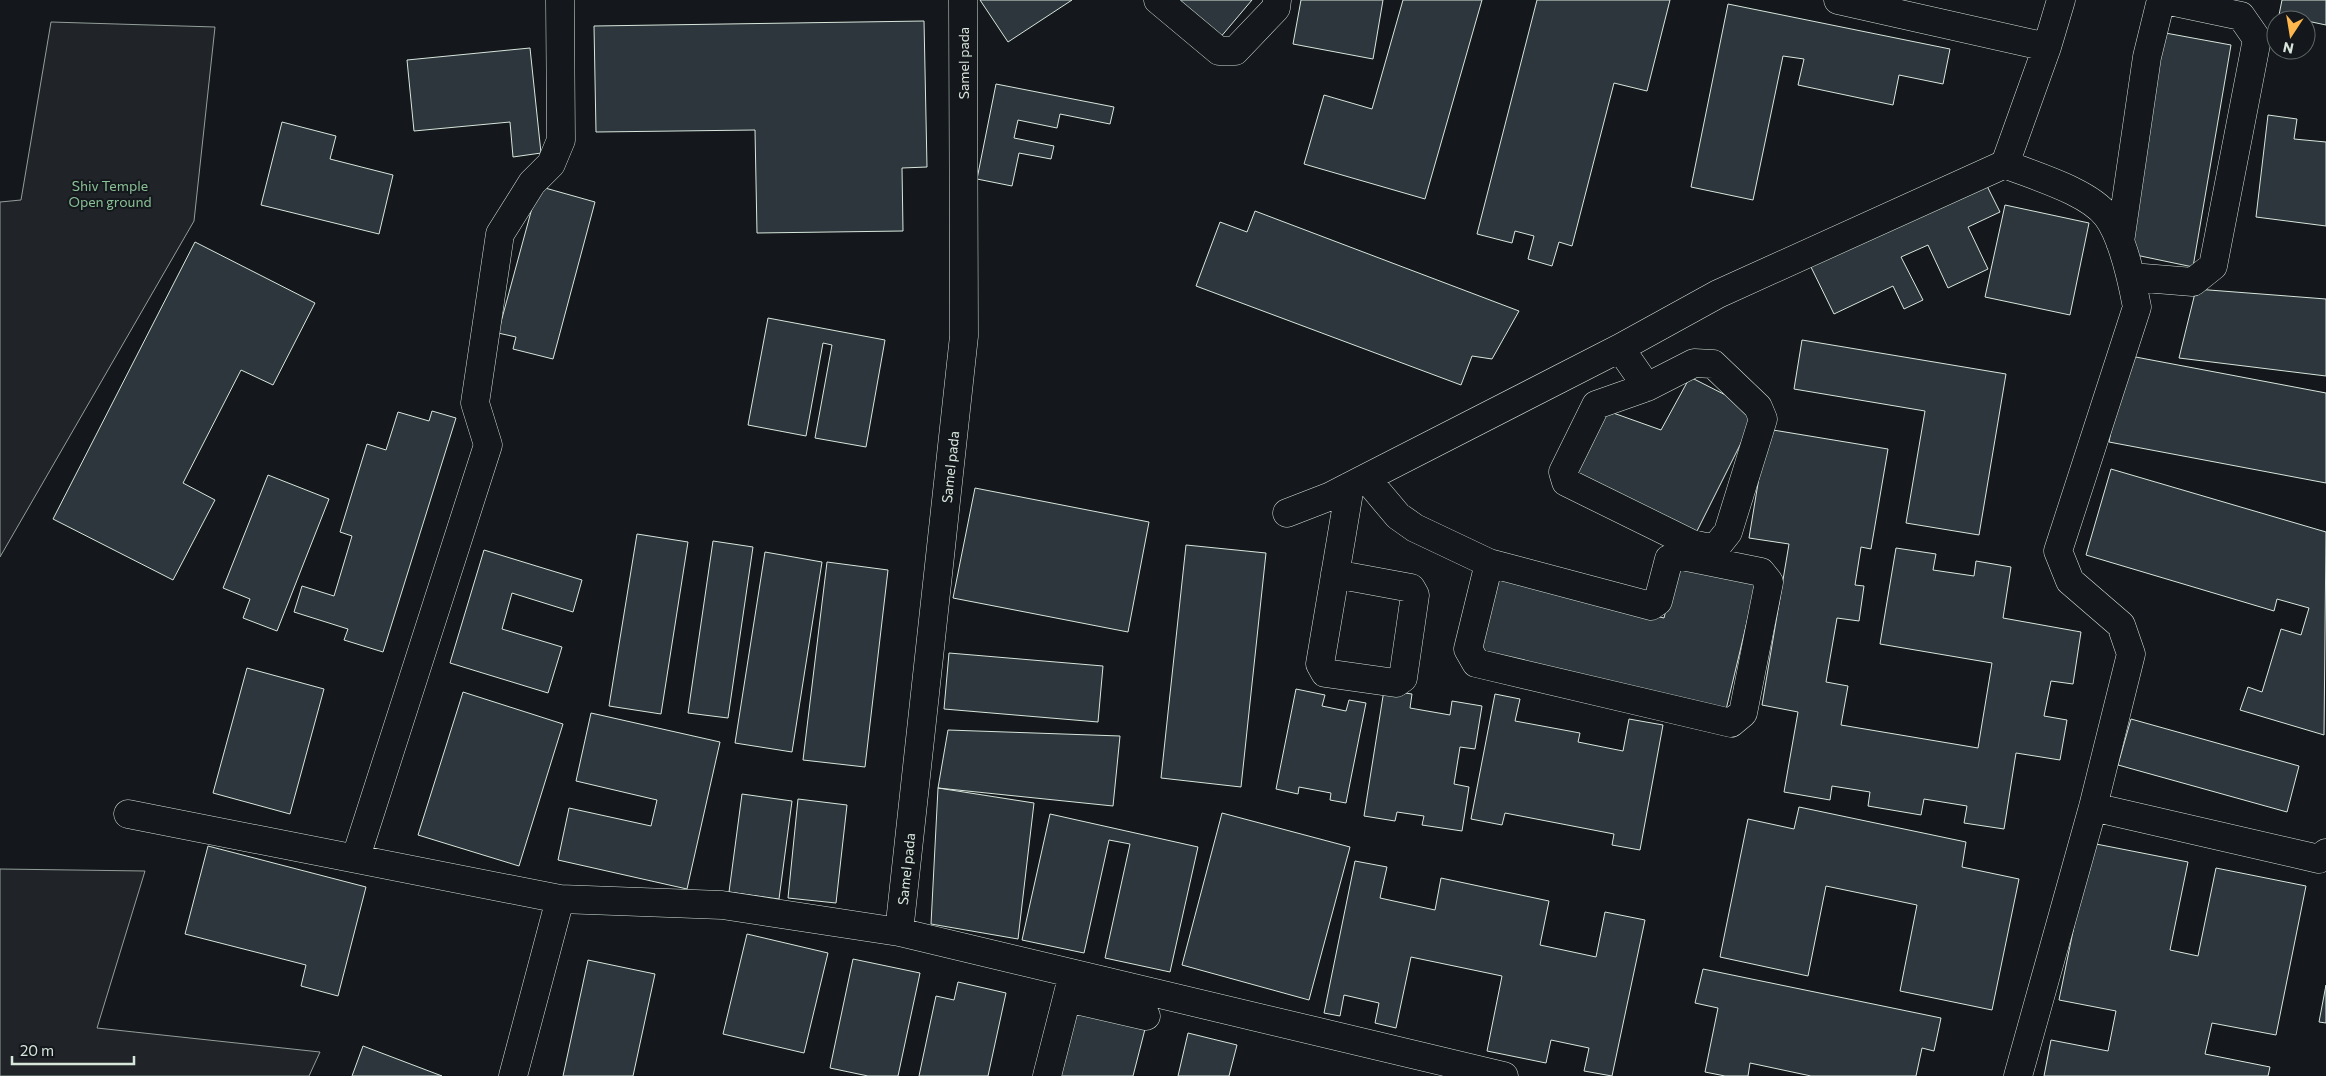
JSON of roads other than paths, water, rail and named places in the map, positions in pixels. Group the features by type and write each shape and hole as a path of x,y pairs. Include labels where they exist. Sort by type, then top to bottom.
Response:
{"street":[{"path":"356,857 488,445 475,403 500,234 532,183 551,164 561,140 560,0"},
{"name":"Samel pada","path":"899,932 964,336 962,0"},
{"path":"1158,0 1219,51 1235,51 1276,8 1277,0"},
{"path":"1838,0 2047,47"},
{"path":"1287,514 1358,482 1620,348 1718,294 2005,164 2047,47 2061,0"},
{"path":"2120,242 2148,57 2161,0"},
{"path":"2131,277 2193,282 2213,266 2257,39 2241,16 2165,0"},
{"path":"2005,164 2084,197 2107,216 2120,242 2131,277 2137,307 2058,551 2070,581 2121,625 2131,654 2093,807 2018,1076"},
{"path":"1620,348 1647,387"},
{"path":"1694,363 1713,364 1758,406 1763,420 1728,532 1718,546 1705,547 1692,544 1566,482 1563,472 1596,405 1647,387 1694,363"},
{"path":"1358,482 1415,528 1488,563 1651,606 1658,601 1669,559 1677,556 1761,572 1769,582 1742,713 1730,723 1476,664 1468,649 1488,563"},
{"path":"1334,574 1411,588 1414,595 1403,678 1396,683 1325,673 1320,664 1334,574 1358,482"},
{"path":"2093,807 2324,859"},
{"path":"128,814 356,857 560,899 722,905 899,932 1070,986 1146,1016"},
{"path":"513,1076 560,899"},
{"path":"1047,1076 1070,986"},
{"path":"1070,986 1504,1076"}],"park label":[{"name":"Shiv Temple Open ground","path":"110,194"}]}
